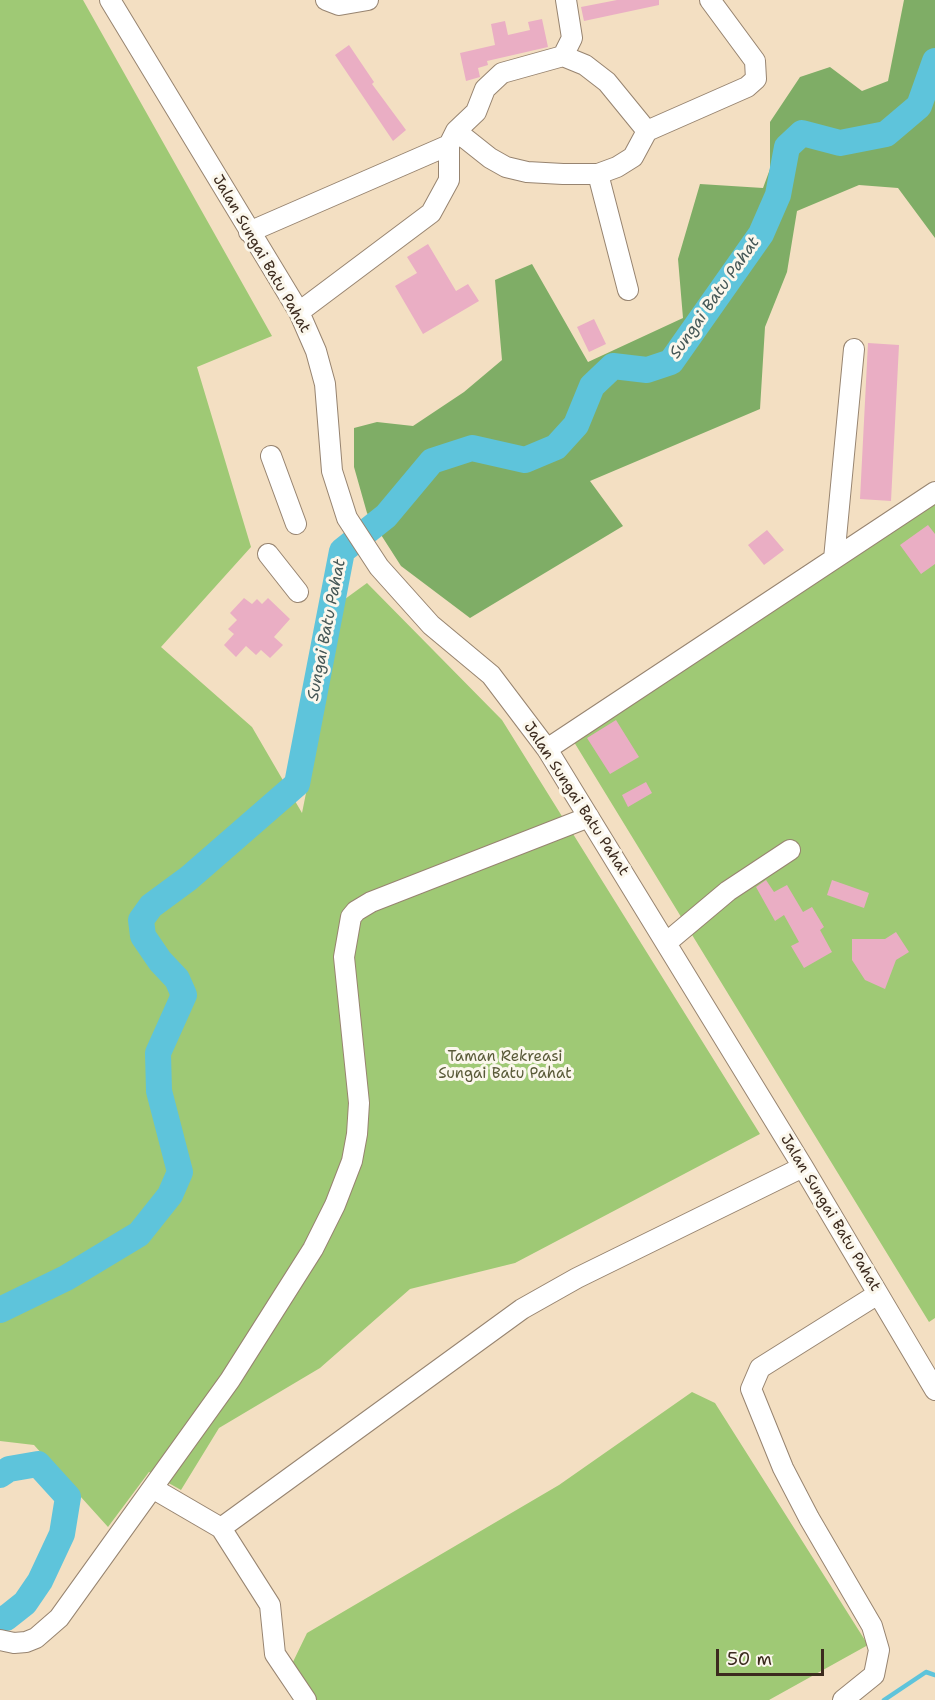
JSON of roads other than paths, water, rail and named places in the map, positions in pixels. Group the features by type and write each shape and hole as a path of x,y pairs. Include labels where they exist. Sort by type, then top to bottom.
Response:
{"street":[{"name":"Jalan Sungai Batu Pahat","path":"110,0 299,312 316,351 325,384 332,471 347,518 379,567 431,625 492,675 547,749 803,1167 935,1390"},
{"path":"326,0 339,5 368,0"},
{"path":"563,56 572,38 566,0"},
{"path":"453,138 506,167 527,172 598,174 617,167 633,157 647,131 747,87 756,79 756,61 711,0"},
{"path":"249,232 453,138 476,112 485,89 502,73 563,56 585,65 607,82 647,131"},
{"path":"299,312 431,213 449,180 453,138"},
{"path":"598,174 628,290"},
{"path":"834,559 854,349"},
{"path":"272,456 296,524"},
{"path":"547,749 935,492"},
{"path":"268,554 298,592"},
{"path":"0,1640 14,1643 26,1642 47,1630 59,1618 154,1489 230,1380 313,1248 352,1161 358,1103 344,957 351,917 371,902 589,817"},
{"path":"666,943 728,891 790,850"},
{"path":"221,1528 522,1309 577,1278 803,1167"},
{"path":"843,1700 873,1675 879,1650 872,1626 809,1518 783,1468 751,1389 760,1368 878,1294"},
{"path":"154,1489 221,1528 270,1605 275,1654 306,1700"}],"waterway":[{"name":"Sungai Batu Pahat","path":"0,1310 66,1278 139,1234 170,1195 180,1172 159,1091 158,1053 184,995 177,979 160,961 143,936 141,920 151,906 189,878 297,784 342,551 386,516 432,461 472,448 525,460 556,447 576,425 592,386 613,366 647,370 671,362 761,234 778,195 787,147 802,133 840,143 886,134 919,106 935,61"},
{"name":"Sungai Batu Pahat","path":"0,1475 9,1469 38,1464 68,1497 62,1534 40,1581 25,1603 6,1618 0,1619"},
{"path":"884,1700 926,1672 935,1675"}],"park label":[{"name":"Taman Rekreasi Sungai Batu Pahat","path":"505,1066"}]}
